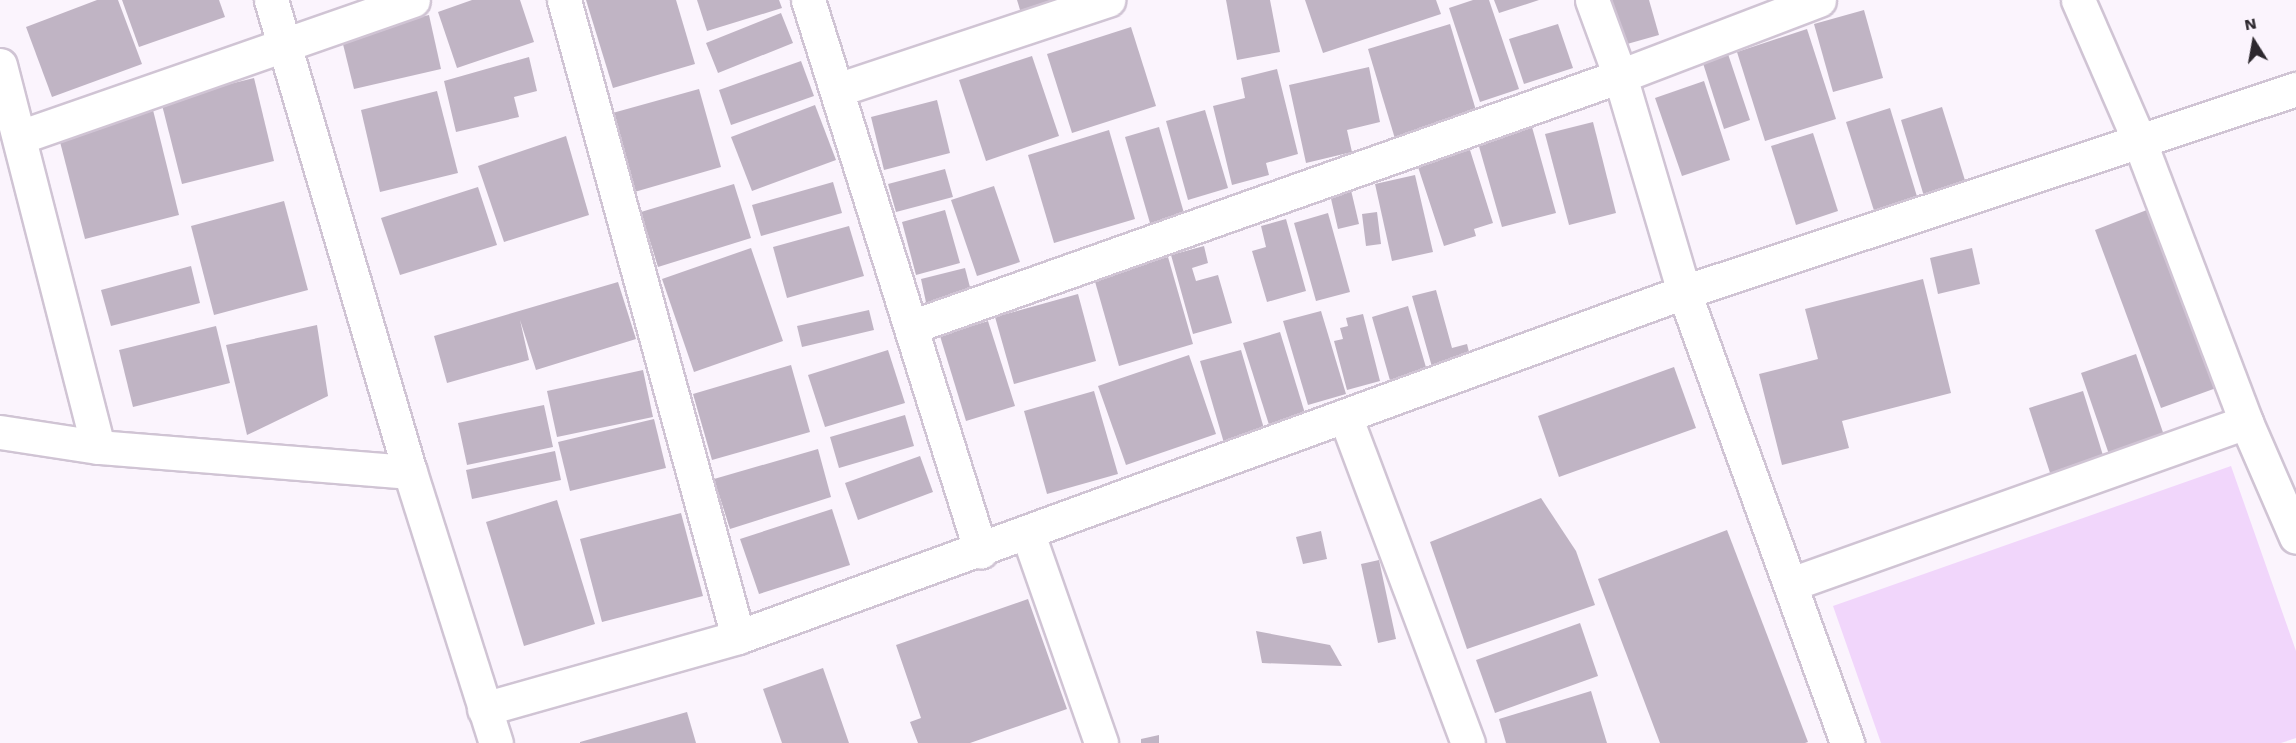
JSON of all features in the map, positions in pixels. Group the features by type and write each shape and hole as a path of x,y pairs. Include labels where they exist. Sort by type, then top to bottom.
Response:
{"street":[{"path":"271,0 286,43 410,472 496,743"},
{"path":"20,137 413,0"},
{"path":"564,0 738,638"},
{"path":"808,0 981,552"},
{"path":"837,90 1108,0"},
{"path":"1592,0 1620,76 1684,292 1846,743"},
{"path":"911,327 1620,76 1820,0"},
{"path":"2078,0 2139,140 2246,422 2296,537"},
{"path":"0,65 98,447"},
{"path":"484,709 738,638 981,552 1684,292 2296,89"},
{"path":"1345,416 1468,743"},
{"path":"1791,585 2246,422"},
{"path":"0,432 98,447 410,472"},
{"path":"1028,534 1101,743"}],"shaded area":[{"path":"2231,466 2296,651 2296,738 2281,743 1881,743 1833,606"}],"building":[{"path":"97,0 118,0 142,64 52,97 26,27"},
{"path":"122,0 219,0 225,17 139,47"},
{"path":"472,0 520,0 534,42 457,68 438,12"},
{"path":"586,0 676,0 695,64 613,88"},
{"path":"697,0 779,0 782,8 707,31"},
{"path":"1017,0 1060,0 1021,13"},
{"path":"1226,0 1270,0 1280,52 1237,60"},
{"path":"1305,0 1436,0 1441,14 1323,53"},
{"path":"1473,0 1489,0 1519,89 1480,102 1449,8"},
{"path":"1494,0 1539,0 1499,13"},
{"path":"1606,0 1649,0 1659,35 1620,46"},
{"path":"1864,10 1883,78 1833,92 1814,24"},
{"path":"781,13 793,43 718,73 706,43"},
{"path":"429,15 441,69 354,89 341,36"},
{"path":"1450,24 1478,117 1396,142 1368,49"},
{"path":"1558,24 1573,68 1524,84 1509,39"},
{"path":"1131,27 1156,106 1072,133 1047,54"},
{"path":"1807,29 1836,119 1765,141 1737,52"},
{"path":"1726,48 1750,120 1724,129 1701,57"},
{"path":"1032,56 1059,136 986,161 959,80"},
{"path":"529,57 537,91 514,97 519,117 456,132 444,81"},
{"path":"801,61 814,96 731,125 719,90"},
{"path":"1369,67 1380,122 1347,130 1352,152 1306,163 1289,85"},
{"path":"1277,69 1298,154 1266,163 1269,175 1232,185 1213,106 1245,98 1241,78"},
{"path":"254,78 274,161 182,184 161,101"},
{"path":"1704,81 1730,160 1682,176 1655,98"},
{"path":"699,89 721,167 631,193 609,114"},
{"path":"437,91 458,173 380,192 361,110"},
{"path":"937,100 950,153 884,170 871,117"},
{"path":"815,105 836,160 752,191 731,137"},
{"path":"1942,107 1968,190 1926,203 1901,120"},
{"path":"1890,108 1919,203 1876,217 1846,122"},
{"path":"153,110 179,215 85,239 58,134"},
{"path":"1205,110 1228,188 1188,200 1166,121"},
{"path":"1593,122 1616,213 1569,225 1545,134"},
{"path":"1159,127 1186,220 1152,230 1125,137"},
{"path":"1532,127 1556,213 1502,227 1478,143"},
{"path":"1109,130 1135,219 1054,243 1028,155"},
{"path":"1813,133 1838,211 1796,225 1771,146"},
{"path":"566,136 589,215 504,242 478,166"},
{"path":"1470,150 1493,223 1474,229 1476,236 1444,246 1418,167"},
{"path":"945,169 953,197 896,212 888,184"},
{"path":"1415,175 1433,252 1392,261 1375,184"},
{"path":"833,182 842,213 761,236 752,205"},
{"path":"734,184 751,238 658,267 641,212"},
{"path":"994,186 1020,262 977,276 951,200"},
{"path":"1350,186 1359,224 1338,229 1329,190"},
{"path":"478,187 497,245 400,275 381,218"},
{"path":"284,201 308,290 214,315 191,226"},
{"path":"2152,208 2219,387 2161,408 2095,230"},
{"path":"945,210 960,263 916,275 902,222"},
{"path":"1377,212 1381,244 1366,246 1362,214"},
{"path":"1328,213 1350,292 1316,301 1294,223"},
{"path":"1286,219 1306,291 1267,302 1252,251 1266,247 1261,226"},
{"path":"849,226 864,276 787,298 773,247"},
{"path":"1204,246 1208,263 1192,268 1196,281 1218,275 1232,323 1193,334 1171,255"},
{"path":"751,248 783,341 694,372 662,279"},
{"path":"1972,248 1980,284 1938,294 1930,258"},
{"path":"1168,257 1193,344 1119,366 1094,278"},
{"path":"191,266 200,303 111,326 101,290"},
{"path":"965,268 972,295 927,307 921,279"},
{"path":"1923,279 1951,393 1842,421 1849,448 1782,465 1759,374 1818,359 1805,309"},
{"path":"618,282 636,339 536,370 520,320 529,360 447,383 434,336"},
{"path":"1436,290 1452,348 1467,344 1472,364 1434,374 1412,296"},
{"path":"1078,294 1096,361 1014,384 995,317"},
{"path":"1408,306 1430,381 1393,391 1372,317"},
{"path":"869,310 874,330 802,347 797,326"},
{"path":"1321,311 1346,394 1308,405 1283,321"},
{"path":"1363,314 1380,381 1347,390 1334,341 1343,339 1340,328 1348,326 1346,318"},
{"path":"988,321 1015,406 966,421 940,336"},
{"path":"317,325 328,396 247,435 226,345"},
{"path":"216,326 230,383 133,407 119,350"},
{"path":"1280,332 1307,420 1271,431 1243,343"},
{"path":"888,350 905,403 825,427 808,375"},
{"path":"1241,350 1265,432 1224,443 1200,361"},
{"path":"2136,354 2167,444 2112,463 2081,373"},
{"path":"1189,355 1216,434 1126,465 1098,386"},
{"path":"791,365 810,432 712,460 693,394"},
{"path":"1674,367 1696,428 1559,477 1538,416"},
{"path":"643,370 653,417 557,437 547,391"},
{"path":"1094,391 1118,474 1047,494 1024,411"},
{"path":"2083,391 2106,465 2053,482 2029,408"},
{"path":"544,405 553,447 467,465 458,423"},
{"path":"905,415 914,446 839,468 830,437"},
{"path":"654,419 666,468 570,491 558,442"},
{"path":"818,449 831,497 730,529 714,479"},
{"path":"555,451 561,480 472,499 466,470"},
{"path":"920,456 933,492 858,520 845,483"},
{"path":"1541,498 1576,551 1595,605 1467,649 1430,542"},
{"path":"557,500 595,624 524,646 486,522"},
{"path":"832,509 850,565 759,594 740,539"},
{"path":"681,513 703,596 602,622 580,539"},
{"path":"1727,530 1808,742 1660,743 1598,579"},
{"path":"1321,531 1327,559 1303,564 1296,537"},
{"path":"1379,560 1396,639 1378,643 1361,564"},
{"path":"1028,599 1067,709 970,743 918,743 910,722 921,718 896,645"},
{"path":"1580,623 1598,676 1495,713 1476,660"},
{"path":"1256,631 1330,645 1342,666 1262,663"},
{"path":"823,668 849,743 782,743 763,689"},
{"path":"1591,691 1607,743 1506,743 1499,719"},
{"path":"687,712 696,743 580,743 580,742"},
{"path":"1159,735 1159,743 1141,743 1141,739"}]}
